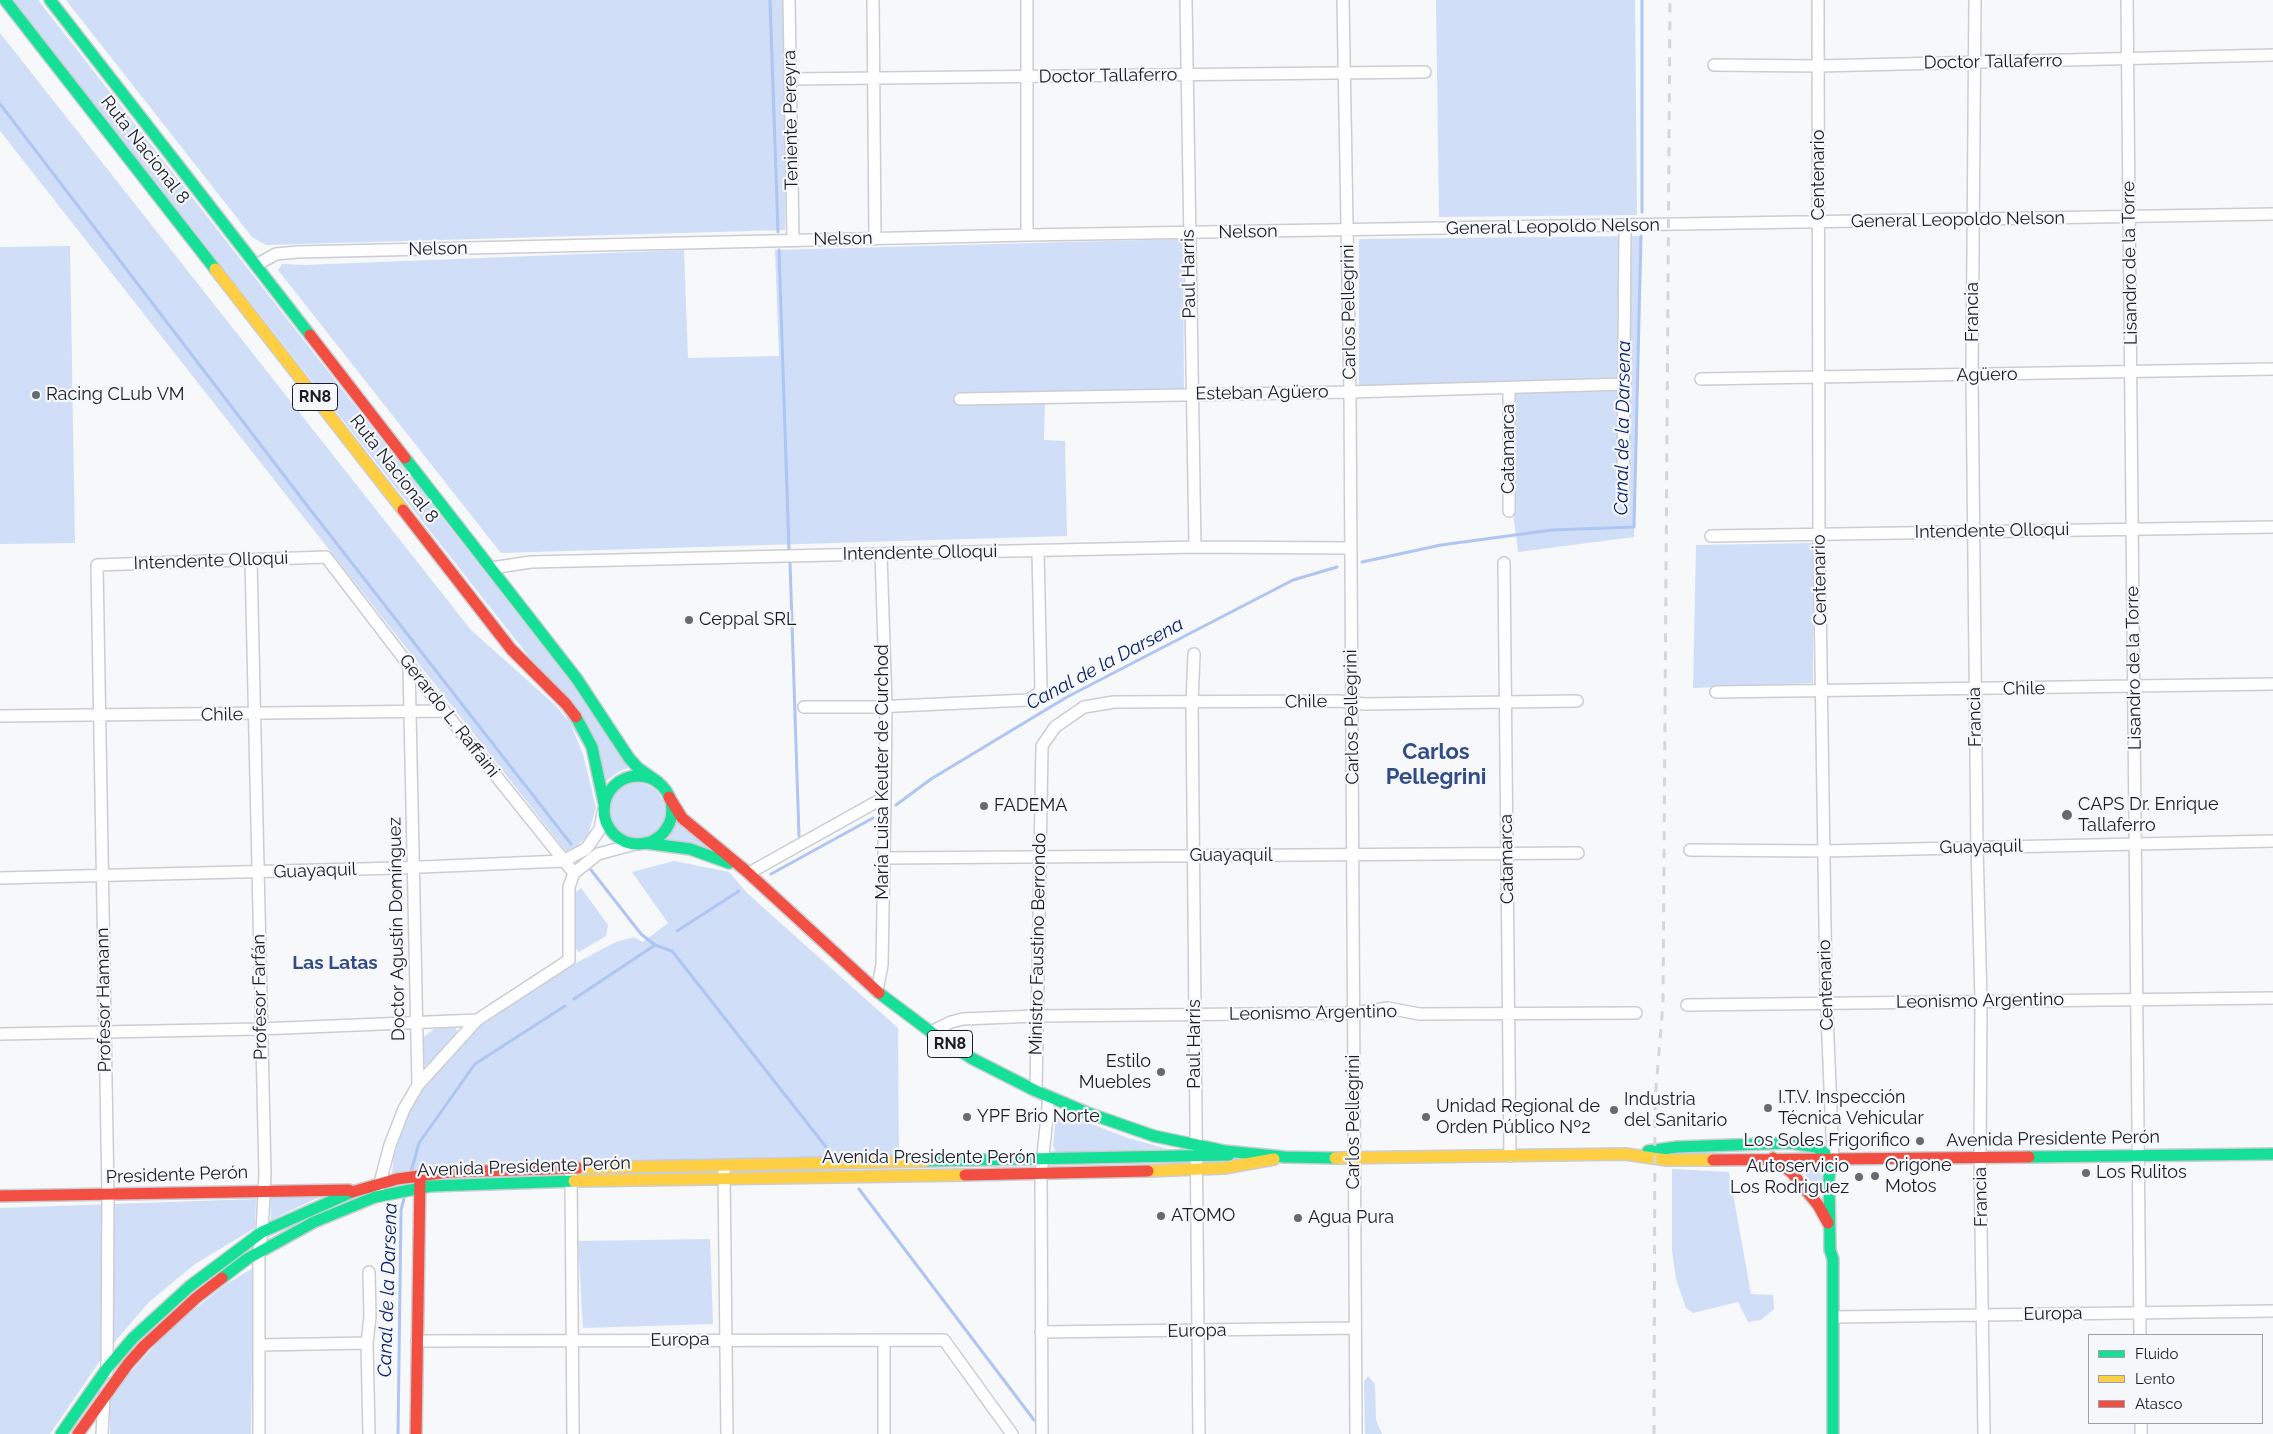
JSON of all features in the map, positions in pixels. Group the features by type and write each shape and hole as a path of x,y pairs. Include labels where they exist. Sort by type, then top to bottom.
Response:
{"main road":[{"name":"Ruta Nacional 8","path":"5,0 511,649 566,704 580,723 592,747 604,808"},
{"name":"Ruta Nacional 8","path":"50,0 577,680 629,758 638,768 658,782"},
{"path":"604,808 613,786 621,780 639,775 658,782"},
{"name":"RN8","path":"658,782 682,818 747,872 876,990 931,1032 971,1058 1049,1097 1196,1152"},
{"path":"640,844 662,834 668,826 671,813 669,797"},
{"name":"RN8","path":"604,808 606,822 617,838 640,844 690,849 711,855 747,872"},
{"name":"Avenida Presidente Perón","path":"354,1191 420,1174 570,1168 1041,1158 1196,1152 1355,1159 1625,1154 1677,1147 1790,1143 1816,1147 1833,1159"},
{"name":"Avenida Presidente Perón","path":"1625,1154 1668,1160 2138,1157 2273,1154"},
{"name":"Avenida Presidente Perón","path":"354,1191 375,1197 420,1187 571,1181 724,1177 1041,1175 1224,1168 1285,1157"},
{"path":"1773,1158 1792,1173 1818,1205 1829,1225"},
{"path":"1833,1159 1829,1177 1829,1225 1830,1250 1833,1259 1834,1316 1833,1434"},
{"path":"1833,1159 1838,1176 1838,1248 1833,1259"},
{"path":"899,1161 899,1175"},
{"path":"416,1434 420,1174"},
{"name":"Presidente Perón","path":"0,1196 263,1190 340,1189 354,1191"},
{"path":"61,1434 108,1367 162,1310 262,1232 321,1204 354,1191"},
{"path":"78,1434 128,1364 167,1323 196,1298 259,1252 314,1222 375,1197"}],"street":[{"name":"Teniente Pereyra","path":"789,0 793,240"},
{"path":"873,0 875,239"},
{"path":"1027,0 1027,235"},
{"name":"Paul Harris","path":"1186,0 1188,233 1195,547"},
{"name":"Carlos Pellegrini","path":"1344,0 1350,392 1356,1434"},
{"name":"Centenario","path":"1818,0 1819,534 1823,850 1826,1003 1833,1159"},
{"name":"Francia","path":"1974,0 1972,375 1977,847 1981,1000 1980,1157 1984,1434"},
{"name":"Lisandro de la Torre","path":"2127,0 2140,1334"},
{"name":"Doctor Tallaferro","path":"1714,65 1818,66 2273,55"},
{"name":"Doctor Tallaferro","path":"791,79 1425,72"},
{"name":"General Leopoldo Nelson","path":"1434,229 2273,214"},
{"path":"1624,493 1626,226"},
{"name":"Nelson","path":"256,265 276,254 297,252 1027,235 1434,229"},
{"name":"Agüero","path":"1701,379 2131,373 2273,369"},
{"name":"Esteban Agüero","path":"960,399 1350,392 1625,384"},
{"name":"Catamarca","path":"1509,388 1509,511"},
{"name":"Intendente Olloqui","path":"1711,536 2273,527"},
{"name":"Intendente Olloqui","path":"491,568 532,562 1195,547 1350,548"},
{"path":"804,707 886,706 1028,700 1038,694 1041,688 1038,551"},
{"name":"María Luisa Keuter de Curchod","path":"876,990 882,966 885,798 886,706 881,554"},
{"name":"Intendente Olloqui","path":"97,565 326,557"},
{"name":"Gerardo L. Raffaini","path":"326,557 444,711 574,873"},
{"name":"Profesor Farfán","path":"251,560 260,1029 265,1174 259,1252 259,1434"},
{"name":"Catamarca","path":"1504,563 1510,1156"},
{"name":"Profesor Hamann","path":"97,565 108,1194 108,1367 102,1434"},
{"name":"Paul Harris","path":"1194,654 1192,703 1198,1434"},
{"name":"Doctor Agustín Domínguez","path":"409,666 418,1085"},
{"name":"Chile","path":"1716,692 1822,692 2273,684"},
{"name":"Chile","path":"1068,718 1084,707 1098,704 1577,702"},
{"name":"Chile","path":"0,716 444,711"},
{"name":"Ministro Faustino Berrondo","path":"1036,1091 1042,746 1055,727 1068,718"},
{"path":"747,872 885,798"},
{"name":"Guayaquil","path":"0,878 413,868 563,861 586,849 600,829 604,808"},
{"name":"Guayaquil","path":"1690,850 1823,850 2273,841"},
{"path":"375,1197 381,1183 397,1127 404,1109 418,1085 447,1050 477,1020 569,960 569,887 574,873 598,854 640,844"},
{"name":"Guayaquil","path":"884,858 1578,853"},
{"name":"Leonismo Argentino","path":"1686,1005 2273,998"},
{"name":"Leonismo Argentino","path":"931,1032 950,1022 963,1019 1036,1016 1195,1016 1353,1013 1388,1008 1419,1014 1510,1012 1636,1013"},
{"path":"0,1034 260,1029 477,1020"},
{"path":"1042,1434 1041,1158 1049,1097"},
{"path":"724,1164 727,1434"},
{"path":"570,1168 573,1434"},
{"path":"369,1434 367,1343 370,1317 370,1272"},
{"name":"Europa","path":"1834,1316 1982,1316 2273,1311"},
{"name":"Europa","path":"1041,1332 1354,1328"},
{"path":"884,1340 884,1434"},
{"name":"Europa","path":"417,1341 944,1340 1012,1434"},
{"path":"259,1345 367,1343"}],"shaded area":[{"path":"12,0 38,0 580,694 628,768 618,772 605,782 534,663"},
{"path":"66,0 785,0 785,230 266,245 252,237"},
{"path":"1436,0 1635,0 1637,215 1439,217"},
{"path":"0,33 471,630 555,705 570,723 583,754 596,808 588,835 569,855 0,131"},
{"path":"1641,236 1634,537 1518,552 1513,512 1514,381 1359,387 1359,239"},
{"path":"1183,239 1184,394 1045,397 1044,440 1065,441 1067,536 501,553 278,270 282,264 305,265 684,250 688,358 779,356 775,250"},
{"name":"Racing CLub VM","path":"70,246 75,543 0,544 0,247"},
{"path":"1813,543 1813,683 1693,688 1696,545"},
{"path":"631,783 643,783 657,791 665,805 663,822 657,831 643,839 631,839 621,834 614,827 609,817 609,805 614,795 621,788"},
{"path":"679,819 721,853 667,840"},
{"path":"674,861 729,872 748,894 898,1028 899,1156 447,1164 392,1173 395,1145 407,1113 421,1089 481,1023 559,972 616,942 634,937 643,942 668,923 632,872"},
{"path":"581,888 608,925 606,936 579,952 575,948 575,893"},
{"path":"456,1028 457,1032 453,1039 429,1066 426,1066 422,1062 424,1037 434,1029"},
{"path":"1060,1112 1128,1138 1167,1149 1056,1153 1053,1146 1056,1115"},
{"path":"1672,1169 1729,1172 1751,1294 1773,1295 1774,1309 1761,1320 1748,1322 1738,1302 1693,1313 1686,1308 1676,1279 1672,1251"},
{"path":"1815,1169 1821,1172 1823,1177 1822,1194 1802,1171"},
{"path":"270,1197 319,1197 271,1220"},
{"path":"256,1199 255,1228 195,1264 149,1302 106,1352 50,1434 0,1434 0,1208"},
{"path":"710,1239 713,1324 583,1328 578,1241"},
{"path":"253,1268 251,1434 110,1434 110,1400 130,1373 170,1329 225,1285"},
{"path":"1368,1376 1375,1384 1376,1420 1382,1434 1365,1434 1364,1382"}],"waterway":[{"path":"770,0 778,232"},
{"path":"1642,0 1642,212"},
{"path":"0,104 309,508 571,844"},
{"name":"Canal de la Darsena","path":"1362,562 1441,545 1552,530 1634,527 1641,236"},
{"path":"779,250 789,550"},
{"path":"790,562 799,836"},
{"name":"Canal de la Darsena","path":"896,805 931,779 1067,697 1293,580 1337,567"},
{"name":"Canal de la Darsena","path":"771,874 873,818"},
{"path":"591,870 641,934 655,945 672,951 830,1152"},
{"name":"Canal de la Darsena","path":"677,931 739,891"},
{"name":"Canal de la Darsena","path":"574,999 655,945"},
{"name":"Canal de la Darsena","path":"411,1172 419,1143 475,1064 565,1006"},
{"path":"859,1189 1034,1420"},
{"name":"Canal de la Darsena","path":"398,1434 401,1210 405,1195"}],"railway":[{"path":"1654,1434 1655,1101 1663,1003 1670,0"}],"traffic: fast":[{"path":"5,0 215,269"},
{"path":"50,0 310,335"},
{"path":"405,458 577,679 629,758 638,768 658,782"},
{"path":"576,717 592,747 604,803"},
{"path":"638,776 651,778 662,786 670,797 672,810 670,823 662,834 651,842 638,844 625,842 614,834 606,823 604,810 606,797 614,786 625,778 638,776"},
{"path":"645,843 690,849 729,863"},
{"path":"879,993 931,1032 971,1058 1036,1091 1088,1113 1154,1136 1225,1151 1285,1157 1335,1158"},
{"path":"1648,1151 1677,1147 1790,1143 1816,1147 1825,1153"},
{"path":"2029,1157 2273,1154"},
{"path":"926,1161 1229,1155"},
{"path":"1833,1159 1829,1177 1830,1250 1833,1259 1833,1434"},
{"path":"222,1278 247,1259 314,1222 375,1197 431,1186 574,1181"},
{"path":"61,1434 108,1367 133,1338 190,1286 262,1232 352,1192"}],"traffic: slow":[{"path":"215,269 403,510"},
{"path":"1335,1158 1625,1154 1667,1160 1713,1160"},
{"path":"1148,1171 1224,1168 1274,1159"},
{"path":"578,1168 926,1161"},
{"path":"574,1181 965,1175"}],"traffic: jam":[{"path":"310,335 405,458"},
{"path":"403,510 511,649 566,704 576,717"},
{"path":"669,797 682,818 745,870 879,993"},
{"path":"1833,1159 2029,1157"},
{"path":"1773,1158 1792,1173 1818,1205 1828,1223"},
{"path":"1713,1160 1833,1159"},
{"path":"352,1192 397,1179 449,1172 578,1168"},
{"path":"965,1175 1148,1171"},
{"path":"416,1434 420,1178"},
{"path":"0,1196 349,1190"},
{"path":"78,1434 128,1364 144,1346 196,1298 222,1278"}],"place":[{"name":"Racing CLub VM","path":"36,395"},
{"name":"Ceppal SRL","path":"689,620"},
{"name":"FADEMA","path":"984,806"},
{"name":"CAPS Dr. Enrique Tallaferro","path":"2067,815"},
{"name":"Estilo Muebles","path":"1161,1072"},
{"name":"I.T.V. Inspección Técnica Vehicular","path":"1768,1108"},
{"name":"Industria del Sanitario","path":"1614,1110"},
{"name":"YPF Brio Norte","path":"967,1117"},
{"name":"Unidad Regional de Orden Público Nº2","path":"1426,1117"},
{"name":"Los Soles Frigorifico","path":"1920,1141"},
{"name":"Los Rulitos","path":"2086,1173"},
{"name":"Origone Motos","path":"1875,1176"},
{"name":"Autoservicio Los Rodriguez","path":"1859,1177"},
{"name":"ATOMO","path":"1161,1216"},
{"name":"Agua Pura","path":"1298,1218"}],"district":[{"name":"Carlos Pellegrini","path":"1436,764"},
{"name":"Las Latas","path":"335,963"}]}
